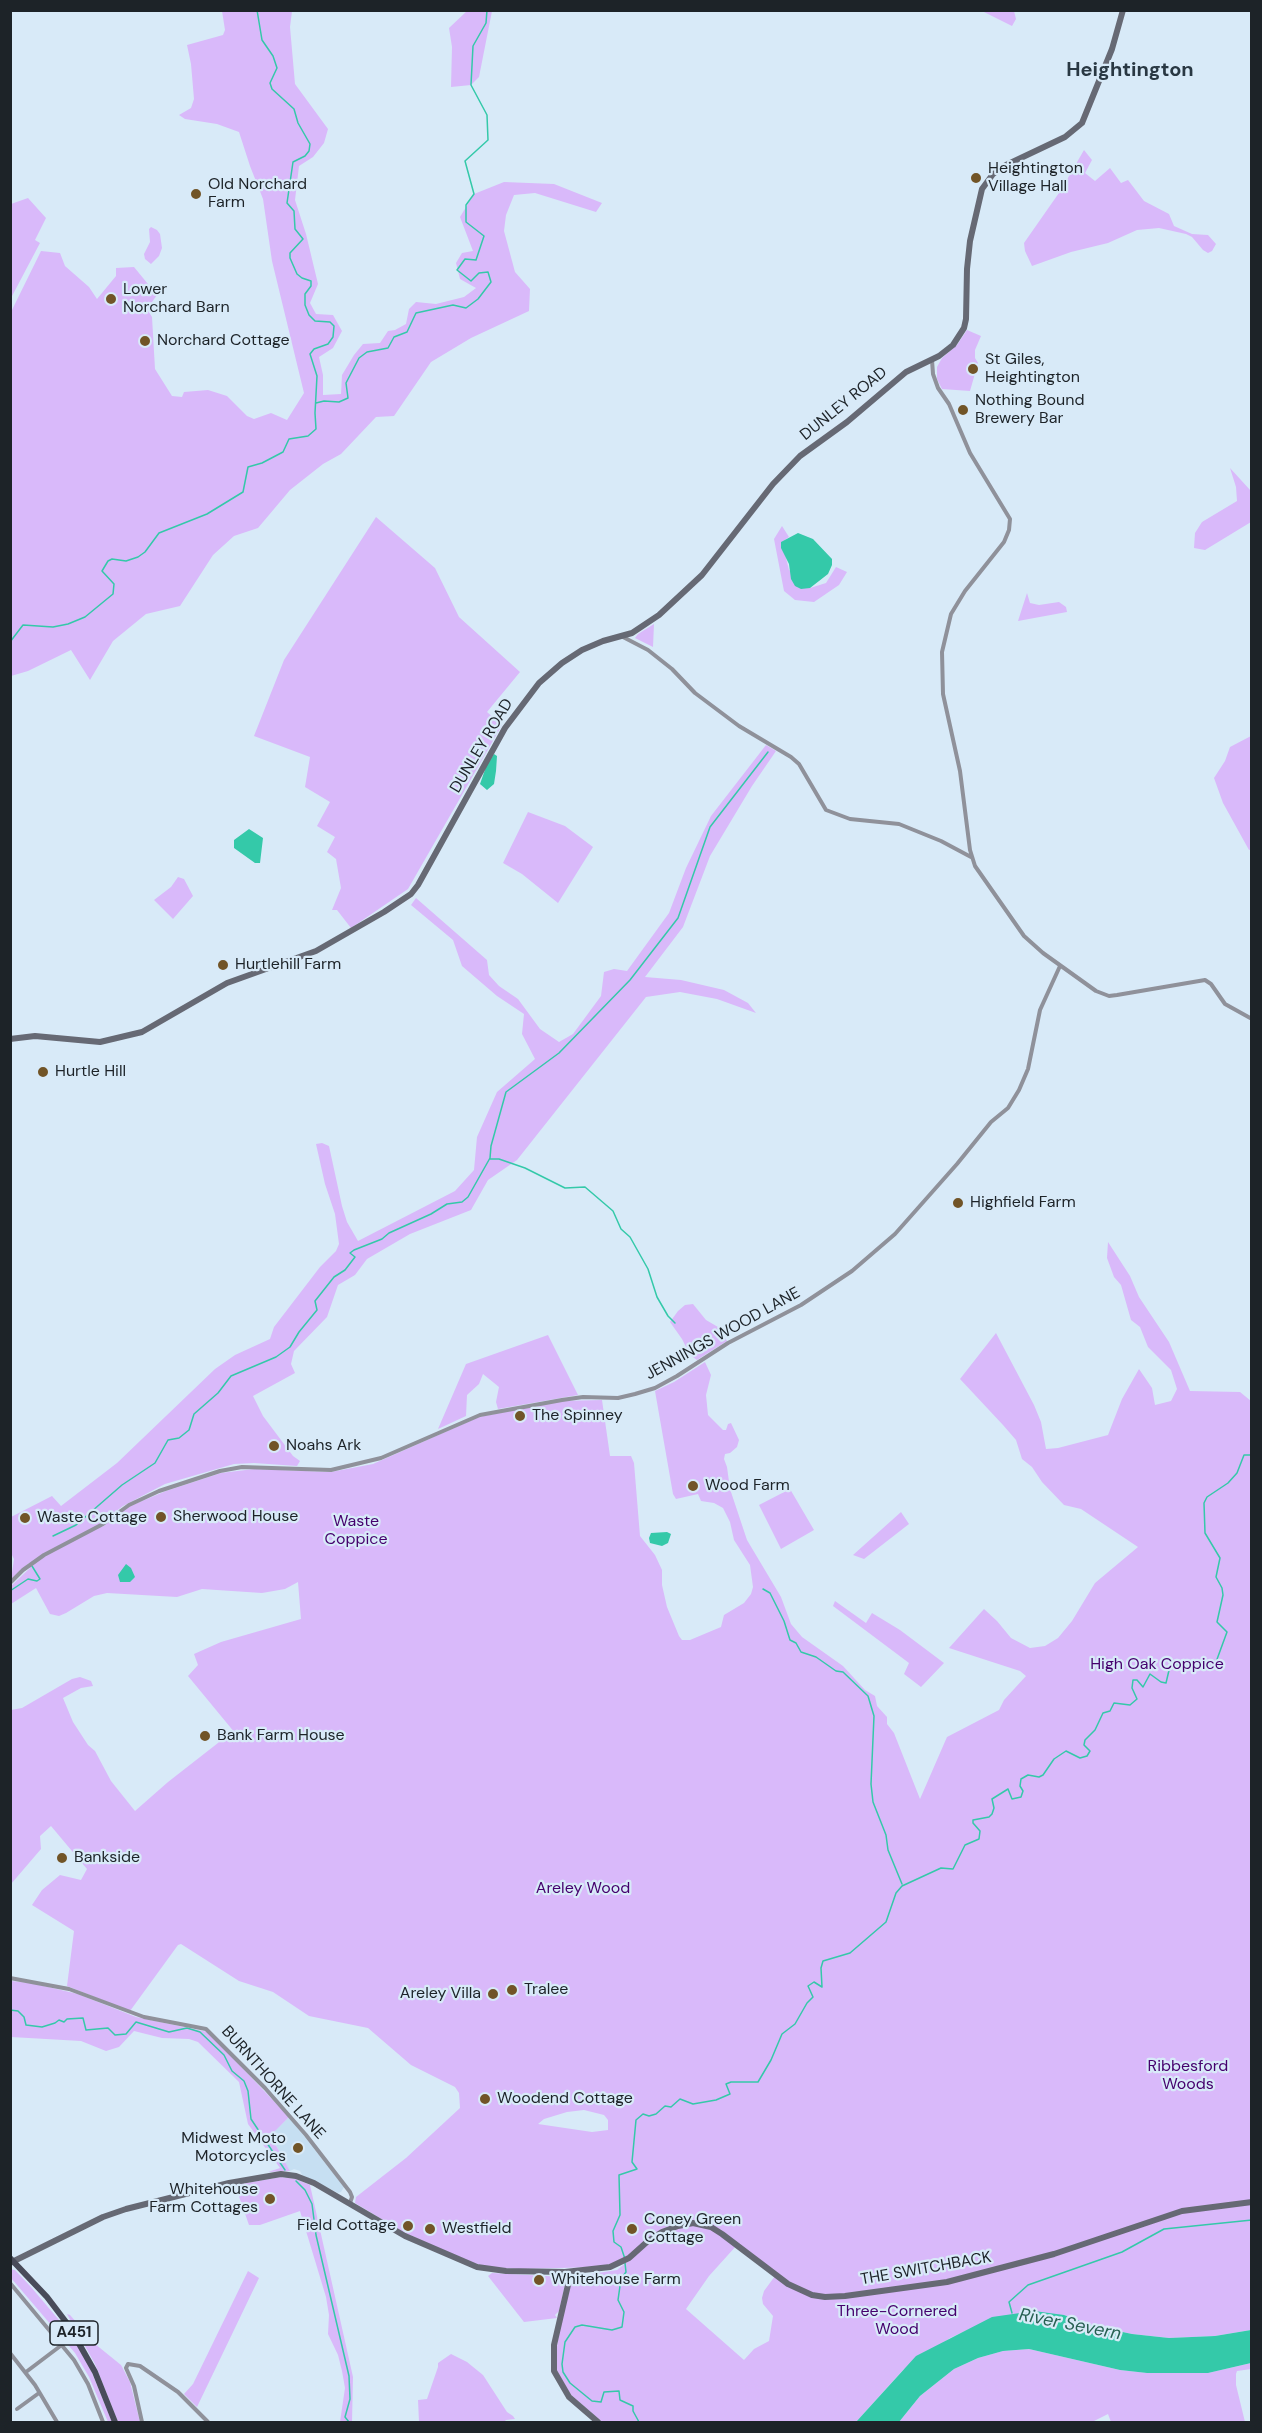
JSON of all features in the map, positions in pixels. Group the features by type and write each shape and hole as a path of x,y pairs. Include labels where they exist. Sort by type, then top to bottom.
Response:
{"main road":[{"name":"A451","path":"12,2261 47,2297 69,2326 95,2372 115,2422"}],"street":[{"name":"DUNLEY ROAD","path":"10,1039 35,1036 100,1042 142,1032 227,983 316,951 403,901 418,885 505,728 530,694 549,674 591,645 623,637 644,627 702,574 773,484 800,456 847,422 906,372 953,345 964,328 967,311 967,268 970,241 982,189 993,174 1001,168 1065,137 1082,123 1112,49 1124,10"},
{"path":"932,359 933,374 938,388 948,404 970,453 1010,519 1009,530 1004,542 965,591 951,614 942,652 941,682 960,771 972,858 979,873 1024,936 1060,966 1096,991 1109,996 1205,980 1211,984 1225,1004 1251,1019"},
{"path":"623,637 648,650 672,669 695,693 739,726 791,757 799,764 826,810 850,819 899,824 940,841 972,858"},
{"name":"JENNINGS WOOD LANE","path":"10,1583 23,1570 44,1556 103,1524 129,1505 159,1491 220,1471 242,1467 331,1470 381,1458 480,1415 583,1397 618,1398 635,1394 655,1388 728,1343 801,1305 852,1271 895,1234 991,1122 1008,1108 1028,1069 1040,1010 1060,966"},
{"name":"BURNTHORNE LANE","path":"10,1978 69,1989 144,2017 206,2029 265,2088 306,2135 350,2192 352,2197 350,2203"},
{"path":"12,2261 126,2209 265,2176 287,2174 300,2177 350,2203 405,2236 467,2264 506,2271 571,2272 554,2345 554,2371 569,2397 598,2422"},
{"name":"THE SWITCHBACK","path":"571,2272 618,2265 662,2232 683,2224 701,2224 722,2234 801,2292 817,2296 845,2296 947,2282 1054,2254 1182,2211 1251,2202"},
{"path":"10,2283 63,2344 82,2373 103,2422"},
{"path":"26,2372 63,2344"},
{"path":"11,2355 26,2372 57,2422"},
{"path":"142,2422 134,2386 126,2368 128,2364 134,2364 152,2373 187,2399 208,2422"},
{"path":"17,2409 39,2393"}],"shaded area":[{"path":"289,2117 344,2187 341,2192 338,2193 302,2175 300,2171 294,2169 290,2171 273,2140 272,2133"}],"green space":[{"path":"468,10 492,11 479,77 471,85 451,87 452,47 449,28"},
{"path":"222,11 292,11 290,27 295,84 328,129 324,143 313,157 299,166 295,200 318,284 310,303 316,314 333,315 342,331 333,348 319,357 323,375 323,395 341,394 342,375 354,355 363,344 380,343 388,331 406,324 409,309 416,302 436,304 464,297 476,288 460,279 456,263 462,253 473,251 460,217 474,194 504,182 554,184 602,203 596,212 535,193 514,195 506,215 504,231 515,272 530,289 529,311 471,338 431,362 394,416 376,417 341,454 323,464 290,490 258,528 234,536 213,555 180,606 146,614 113,641 90,680 71,650 28,671 11,676 11,312 41,251 60,253 65,266 89,287 97,299 116,276 116,268 134,267 157,295 147,309 152,317 155,369 172,396 182,397 184,392 208,390 227,396 247,416 254,419 271,413 287,420 304,393 272,261 263,199 239,132 217,124 185,119 179,115 191,108 194,99 187,45 223,35 225,30"},
{"path":"982,11 1014,11 1016,19 1012,26"},
{"path":"1084,150 1092,160 1085,173 1095,181 1110,168 1121,183 1128,180 1144,201 1169,214 1174,226 1192,234 1208,235 1216,244 1212,251 1208,253 1203,250 1192,237 1186,234 1159,228 1137,230 1108,243 1071,252 1032,266 1024,243 1061,190"},
{"path":"28,198 46,218 35,240 40,243 11,298 11,204"},
{"path":"151,227 160,234 162,248 159,256 151,264 145,259 144,254 150,242 149,229"},
{"path":"967,330 981,336 975,350 978,363 970,391 942,389 937,379 937,367"},
{"path":"1230,468 1251,491 1251,522 1205,550 1194,548 1195,533 1202,522 1237,501 1236,487"},
{"path":"376,517 435,568 459,617 520,672 487,712 502,725 408,889 351,928 337,910 332,910 341,888 336,859 327,852 335,837 317,826 330,802 305,787 310,757 254,736 284,660"},
{"path":"782,526 789,537 782,542 789,570 810,588 826,583 836,567 847,572 839,585 814,602 795,600 784,591 774,539"},
{"path":"1027,593 1030,603 1039,605 1059,602 1066,607 1067,612 1018,621"},
{"path":"654,624 653,647 635,638 638,634"},
{"path":"1251,736 1252,849 1249,850 1223,803 1214,778 1225,761 1230,747"},
{"path":"766,745 776,751 710,856 683,927 645,977 681,980 724,990 748,1003 756,1013 717,999 680,992 646,997 517,1160 488,1180 471,1210 410,1234 367,1259 355,1275 338,1285 327,1317 294,1351 291,1364 295,1373 253,1396 263,1416 293,1456 300,1461 297,1466 234,1464 165,1484 123,1506 99,1524 102,1527 130,1506 166,1491 221,1473 254,1469 331,1472 373,1464 479,1417 560,1401 602,1400 610,1456 631,1456 634,1463 640,1536 655,1555 662,1570 662,1585 667,1607 679,1636 682,1640 690,1640 721,1627 724,1615 744,1603 753,1587 750,1565 734,1540 730,1522 723,1508 714,1503 701,1501 698,1494 676,1499 673,1494 655,1391 705,1362 711,1375 706,1395 708,1415 723,1430 726,1430 728,1424 731,1423 739,1440 737,1447 725,1454 724,1459 730,1489 747,1540 781,1597 791,1624 802,1637 843,1666 865,1690 875,1696 877,1706 887,1717 887,1724 894,1733 920,1799 947,1737 999,1710 1004,1700 1026,1676 1020,1671 949,1648 984,1609 1011,1638 1030,1648 1045,1646 1058,1638 1072,1621 1095,1583 1138,1547 1081,1509 1064,1505 1042,1482 1032,1467 1022,1459 1016,1440 960,1379 996,1333 1034,1405 1041,1422 1046,1449 1108,1435 1122,1399 1139,1369 1152,1388 1155,1405 1171,1401 1177,1389 1171,1370 1148,1347 1140,1327 1131,1320 1121,1285 1114,1277 1107,1258 1108,1242 1130,1276 1139,1297 1169,1342 1190,1391 1240,1392 1251,1401 1251,2330 1215,2336 1169,2338 1132,2334 1094,2326 1064,2315 972,2328 950,2338 903,2370 856,2422 602,2422 571,2395 557,2371 556,2353 561,2320 571,2284 579,2276 617,2270 649,2244 691,2221 677,2223 661,2230 628,2256 598,2267 518,2269 489,2267 466,2261 403,2232 355,2203 356,2197 406,2158 460,2108 459,2093 455,2087 411,2065 368,2028 309,2016 273,1992 239,1981 181,1944 130,2011 67,1986 74,1931 32,1905 42,1890 60,1875 81,1880 87,1869 51,1826 40,1836 41,1849 11,1884 11,1710 22,1708 72,1679 80,1677 91,1681 93,1686 81,1688 63,1698 73,1722 88,1745 95,1751 111,1781 135,1811 218,1743 222,1736 235,1733 188,1676 198,1665 194,1654 221,1642 301,1619 298,1582 285,1589 262,1593 202,1589 177,1597 107,1593 94,1596 59,1616 50,1614 36,1588 11,1604 11,1586 30,1568 29,1563 11,1580 14,1559 11,1553 11,1517 52,1496 61,1506 117,1463 215,1369 235,1355 270,1339 274,1327 320,1267 336,1251 339,1244 335,1214 316,1144 322,1143 329,1146 342,1206 347,1222 358,1241 455,1191 474,1170 477,1137 497,1092 535,1059 522,1034 524,1014 497,996 462,966 453,940 411,905 416,898 487,960 489,975 499,986 518,999 540,1029 559,1042 573,1034 601,996 604,972 614,969 627,971 669,913 686,868 711,816","holes":["584,2110 604,2115 608,2120 608,2130 592,2132 538,2124 544,2119","737,2245 775,2276 764,2291 762,2298 763,2304 773,2316 769,2341 754,2349 744,2360 686,2309 709,2276"]},
{"path":"528,812 565,826 593,847 558,903 522,874 503,863"},
{"path":"178,877 184,879 193,896 173,919 154,900 171,887"},
{"path":"693,1304 706,1320 718,1327 727,1341 697,1360 690,1355 670,1322 685,1305"},
{"path":"548,1335 578,1395 498,1409 496,1402 499,1387 483,1374 479,1384 467,1395 466,1416 438,1429 466,1364"},
{"path":"790,1489 814,1530 781,1549 759,1505"},
{"path":"901,1512 909,1524 864,1559 853,1555"},
{"path":"835,1601 866,1623 872,1613 900,1630 944,1663 921,1687 904,1674 909,1663 833,1606"},
{"path":"11,1981 31,1983 78,1994 136,2017 208,2032 289,2117 273,2133 273,2140 290,2171 268,2172 280,2168 248,2124 239,2082 198,2042 189,2039 162,2038 134,2031 119,2047 106,2051 81,2041 11,2037"},
{"path":"281,2177 296,2179 310,2185 353,2377 352,2422 340,2422 345,2388 342,2371 338,2355 328,2334 329,2315 326,2297 300,2211 260,2225 249,2225 235,2185"},
{"path":"10,2269 15,2270 31,2287 70,2333 90,2368 112,2422 108,2422 89,2377 75,2353 11,2278"},
{"path":"248,2271 259,2278 197,2407 184,2394 193,2384"},
{"path":"492,2273 564,2277 566,2280 559,2311 555,2315 557,2318 524,2322 488,2276"},
{"path":"67,2314 84,2331 84,2335 121,2365 130,2382 140,2422 118,2422 95,2364"},
{"path":"1029,2349 1120,2370 1147,2373 1208,2373 1251,2363 1251,2369 1237,2371 1236,2374 1236,2385 1245,2422 1111,2422 1108,2414 1092,2422 899,2422 920,2396 954,2369 978,2358 1003,2351"},
{"path":"451,2354 467,2362 483,2375 507,2412 515,2419 504,2422 419,2422 418,2400 427,2399 438,2363"}],"water":[{"path":"798,533 813,539 832,559 828,574 810,588 801,589 795,586 791,579 789,564 781,548 781,542"},
{"path":"494,754 497,756 494,784 487,790 480,784 487,764"},
{"path":"249,829 263,838 260,863 255,863 234,848 234,840"},
{"path":"651,1533 671,1534 668,1543 662,1546 650,1543"},
{"path":"126,1564 131,1568 135,1577 130,1582 120,1582 118,1575"},
{"name":"River Severn","path":"1034,2311 1064,2315 1094,2326 1132,2334 1169,2338 1215,2336 1251,2330 1251,2363 1208,2373 1147,2373 1120,2370 1029,2349 1003,2351 978,2358 954,2369 920,2396 899,2422 856,2422 916,2356 992,2317"}],"waterway":[{"path":"10,642 23,625 53,627 85,617 113,594 114,584 102,571 108,561 112,559 126,561 138,557 145,552 159,533 207,514 243,492 248,467 262,463 283,452 289,439 308,436 316,429 317,376 310,354 314,349 328,344 333,337 334,326 330,322 315,321 309,315 305,305 305,294 311,286 311,281 297,274 290,258 290,253 303,239 295,229 294,211 287,203 293,162 305,156 310,144 298,123 294,109 272,89 270,83 277,68 273,56 262,40 257,10"},
{"path":"316,403 339,402 348,398 346,383 359,358 367,352 388,348 394,337 407,332 416,313 453,305 466,308 478,299 491,282 488,272 479,273 471,281 457,270 465,259 476,260 484,236 466,222 466,205 474,194 465,161 488,140 487,115 471,85 473,46 486,23 487,10"},
{"path":"53,1536 76,1525 122,1485 155,1463 168,1440 179,1438 189,1430 194,1414 218,1393 231,1376 276,1357 290,1347 317,1310 315,1301 334,1277 345,1270 355,1257 350,1253 382,1239 389,1233 447,1204 462,1202 468,1197 490,1158 491,1146 506,1092 559,1053 630,980 678,918 710,827 768,752"},
{"path":"490,1159 499,1159 525,1168 565,1188 585,1187 613,1211 621,1229 630,1237 648,1269 657,1297 675,1323"},
{"path":"625,2259 621,2247 614,2242 613,2231 620,2215 619,2175 637,2169 632,2162 636,2120 643,2114 649,2116 656,2114 665,2106 671,2107 680,2099 693,2104 716,2100 730,2094 726,2084 731,2082 758,2082 782,2034 795,2024 813,1997 808,1986 814,1982 822,1987 823,1961 850,1953 886,1922 896,1893 902,1886 941,1868 953,1869 965,1845 979,1839 980,1831 973,1820 989,1817 992,1814 994,1808 992,1799 1008,1789 1012,1799 1021,1797 1023,1791 1020,1786 1021,1779 1028,1775 1039,1777 1043,1775 1054,1759 1066,1751 1080,1758 1087,1756 1090,1751 1084,1745 1085,1740 1095,1730 1103,1713 1110,1711 1114,1703 1130,1705 1137,1699 1132,1688 1133,1680 1137,1680 1143,1687 1150,1674 1166,1683 1170,1666 1200,1668 1205,1662 1216,1662 1227,1632 1217,1622 1223,1595 1216,1577 1220,1558 1205,1533 1204,1503 1207,1497 1228,1483 1237,1473 1244,1455 1252,1455"},
{"path":"10,1591 28,1579 37,1581 40,1579 32,1566"},
{"path":"763,1589 770,1593 784,1621 790,1640 796,1643 801,1652 816,1657 836,1671 843,1672 868,1696 874,1716 871,1784 873,1802 886,1835 888,1850 902,1884"},
{"path":"10,2010 18,2011 24,2017 26,2025 42,2027 59,2020 64,2022 67,2019 83,2018 86,2030 108,2028 115,2035 126,2034 136,2022 169,2032 187,2028 200,2032 224,2055 232,2071 244,2081 248,2091 251,2119 285,2170"},
{"path":"296,2181 305,2190 312,2204 316,2235 349,2376 350,2399 345,2417 349,2422"},
{"name":"River Severn","path":"1012,2313 1009,2302 1028,2285 1122,2252 1164,2229 1252,2220"},
{"path":"625,2263 626,2272 621,2279 618,2300 624,2312 622,2327 612,2330 582,2325 575,2327 565,2342 562,2364 563,2372 570,2383 592,2401 601,2402 604,2392 619,2391 620,2400 633,2406 639,2422"}],"place":[{"name":"Heightington Village Hall","path":"976,178"},
{"name":"Old Norchard Farm","path":"196,194"},
{"name":"Lower Norchard Barn","path":"111,299"},
{"name":"Norchard Cottage","path":"145,341"},
{"name":"St Giles, Heightington","path":"973,369"},
{"name":"Nothing Bound Brewery Bar","path":"963,410"},
{"name":"Hurtlehill Farm","path":"223,965"},
{"name":"Hurtle Hill","path":"43,1072"},
{"name":"Highfield Farm","path":"958,1203"},
{"name":"The Spinney","path":"520,1416"},
{"name":"Noahs Ark","path":"274,1446"},
{"name":"Wood Farm","path":"693,1486"},
{"name":"Sherwood House","path":"161,1517"},
{"name":"Waste Cottage","path":"25,1518"},
{"name":"Bank Farm House","path":"205,1736"},
{"name":"Bankside","path":"62,1858"},
{"name":"Tralee","path":"512,1990"},
{"name":"Areley Villa","path":"493,1994"},
{"name":"Woodend Cottage","path":"485,2099"},
{"name":"Midwest Moto Motorcycles","path":"298,2148"},
{"name":"Whitehouse Farm Cottages","path":"270,2199"},
{"name":"Field Cottage","path":"408,2226"},
{"name":"Westfield","path":"430,2229"},
{"name":"Coney Green Cottage","path":"632,2229"},
{"name":"Whitehouse Farm","path":"539,2280"}],"district":[{"name":"Heightington","path":"1130,71"}],"park label":[{"name":"Waste Coppice","path":"356,1531"},
{"name":"High Oak Coppice","path":"1157,1665"},
{"name":"Areley Wood","path":"583,1889"},
{"name":"Ribbesford Woods","path":"1188,2076"},
{"name":"Three-Cornered Wood","path":"897,2321"}]}
